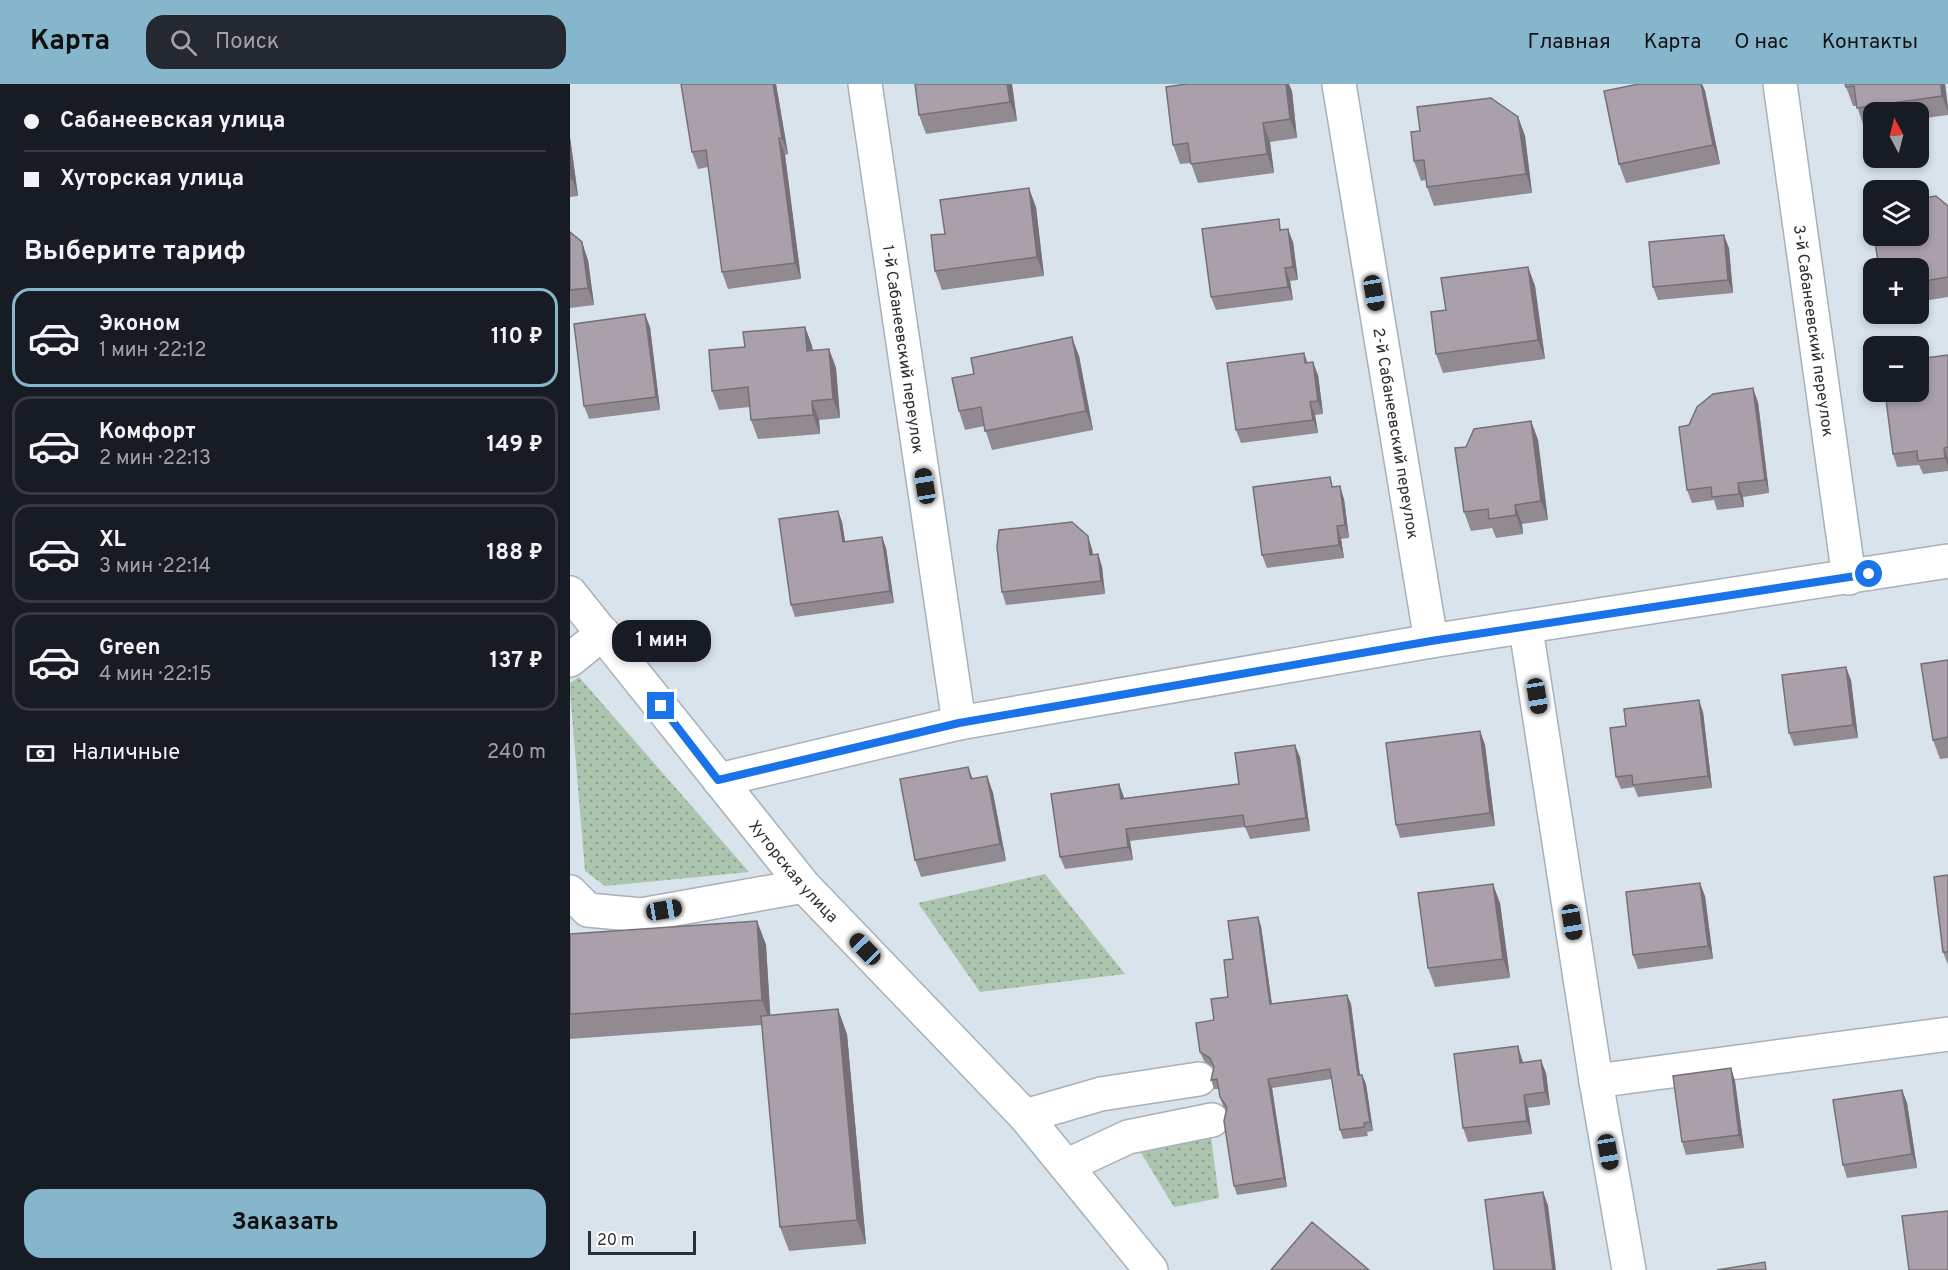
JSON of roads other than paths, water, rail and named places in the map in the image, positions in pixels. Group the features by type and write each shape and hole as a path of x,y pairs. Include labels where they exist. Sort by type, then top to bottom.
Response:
{"street":[{"name":"1-й Сабанеевский переулок","path":"865,84 959,723"},
{"name":"2-й Сабанеевский переулок","path":"1340,84 1431,641"},
{"name":"3-й Сабанеевский переулок","path":"1779,84 1849,578"},
{"path":"718,780 959,723 1431,641 1948,561"},
{"name":"Хуторская улица","path":"570,593 804,886 1025,1116 1151,1270"},
{"path":"1526,628 1596,1081 1629,1270"},
{"path":"570,660 603,633"},
{"path":"570,892 588,910 641,915 804,886"},
{"path":"1596,1081 1948,1034"},
{"path":"1025,1116 1101,1094 1199,1079"},
{"path":"1066,1166 1128,1137 1212,1120"}]}
